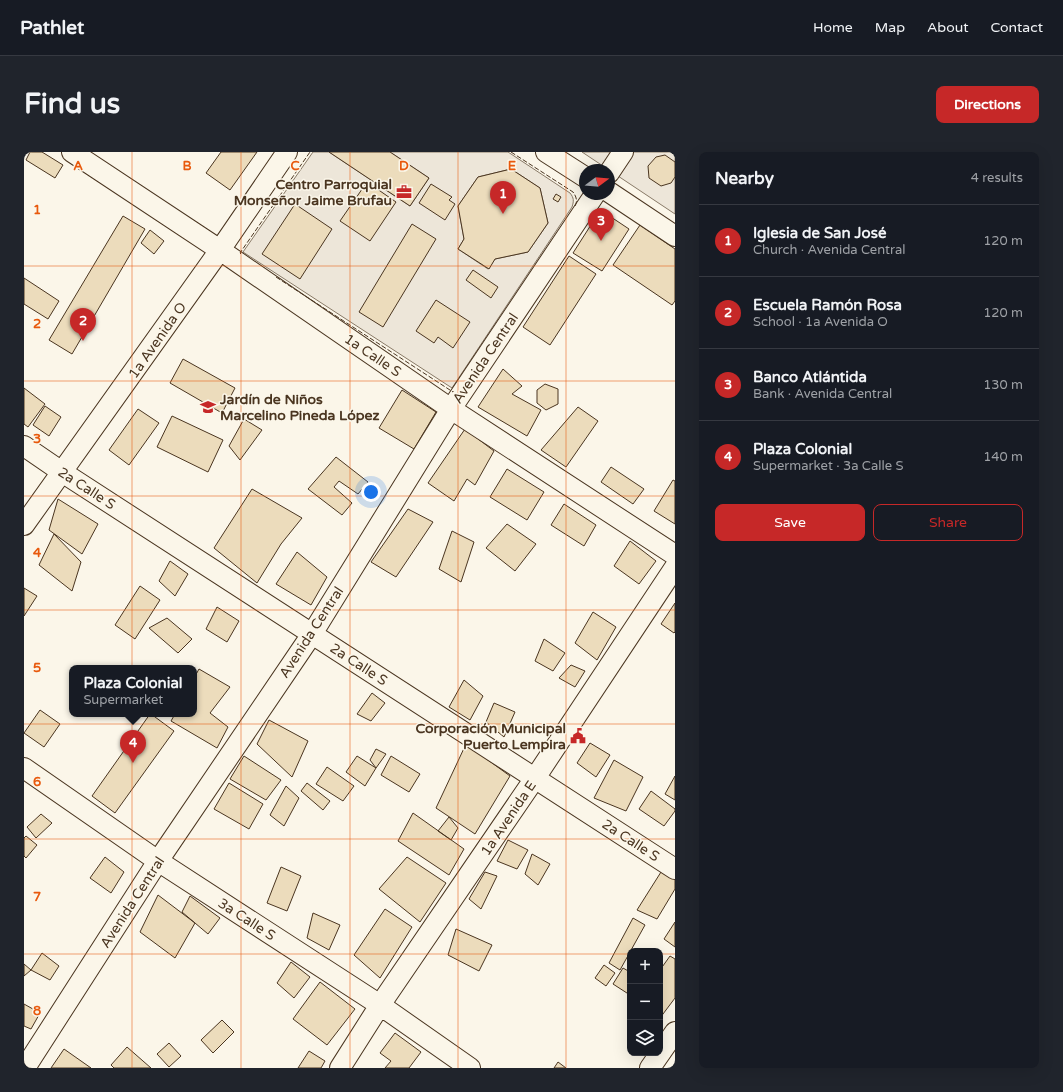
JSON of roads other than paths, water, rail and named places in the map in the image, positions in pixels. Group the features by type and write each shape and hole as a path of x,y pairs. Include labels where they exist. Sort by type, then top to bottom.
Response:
{"street":[{"name":"1a Calle S","path":"72,152 220,250 451,409 675,555"},
{"name":"1a Avenida O","path":"24,525 220,250 287,152"},
{"path":"546,152 579,173"},
{"path":"615,164 623,152"},
{"path":"615,196 675,236"},
{"name":"Avenida Central","path":"24,1068 158,862 312,634 451,409 591,200"},
{"name":"2a Calle S","path":"24,446 675,869"},
{"name":"1a Avenida E","path":"340,1068 380,1005 535,778 675,567"},
{"name":"3a Calle S","path":"24,768 158,862 380,1005 470,1068"},
{"path":"650,1068 675,1032"}],"place":[{"name":"Centro Parroquial Monseñor Jaime Brufau","path":"404,192"},
{"name":"Iglesia de San José","path":"503,214"},
{"name":"Banco Atlántida","path":"601,241"},
{"name":"Escuela Ramón Rosa","path":"83,341"},
{"name":"Jardín de Niños Marcelino Pineda López","path":"208,407"},
{"name":"Corporación Municipal Puerto Lempira","path":"578,736"},
{"name":"Plaza Colonial","path":"133,763"}]}
